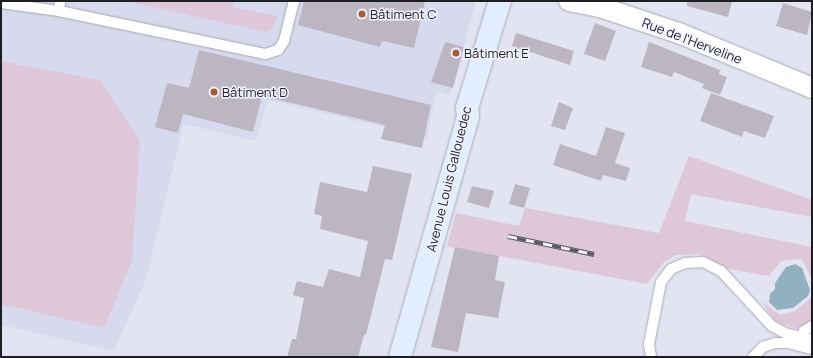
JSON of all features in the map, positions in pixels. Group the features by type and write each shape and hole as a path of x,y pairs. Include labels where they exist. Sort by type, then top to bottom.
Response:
{"main road":[{"name":"Avenue Louis Gallouedec","path":"400,357 468,116 467,108 500,1"}],"street":[{"name":"Rue de l'Herveline","path":"569,1 600,7 681,34 812,88"}],"lane":[{"path":"1,3 59,6 264,54 278,50 284,42 294,1"},
{"path":"651,357 649,344 661,282 671,270 685,262 702,262 721,271 772,326 805,341 812,349"},
{"path":"805,341 804,331 812,326"},
{"path":"753,357 763,347 775,343 805,341"}],"shaded area":[{"path":"1,1 476,1 450,95 437,91 427,137 268,100 256,141 184,124 145,282 114,351 1,325"},
{"path":"126,1 234,1 232,7 277,16 273,28 266,32"},
{"path":"1,61 100,80 140,141 132,260 104,328 1,304"},
{"path":"689,156 812,200 812,217 691,194 685,221 812,247 812,279 802,259 781,261 769,276 729,269 698,254 676,255 664,262 647,284 447,246 456,213 519,226 525,208 659,233"},
{"path":"795,264 802,268 810,290 808,296 793,308 777,310 769,302 770,294 775,289 775,283 786,267"},
{"path":"812,297 812,321 796,328 775,321 762,302 780,315 795,311"}],"building":[{"name":"Bâtiment C","path":"304,1 425,1 414,48 382,41 380,47 298,25"},
{"path":"687,1 732,1 728,17 687,6"},
{"path":"783,3 812,12 807,35 776,26"},
{"path":"595,23 616,31 605,61 584,54"},
{"path":"516,33 574,51 570,65 512,46"},
{"name":"Bâtiment E","path":"445,42 464,47 453,88 431,82"},
{"path":"649,42 720,70 719,74 727,77 720,95 702,88 704,84 674,72 672,77 641,67"},
{"path":"199,50 431,105 422,148 381,139 385,125 262,96 253,132 183,114 178,133 155,127 167,83 189,88"},
{"path":"711,93 774,116 765,138 744,131 742,137 700,121"},
{"path":"559,102 573,108 565,130 551,126"},
{"path":"606,127 625,133 615,163 630,168 626,181 603,175 601,181 553,165 560,144 596,156"},
{"path":"373,166 412,174 392,260 385,259 366,335 364,335 358,357 287,357 292,339 296,339 304,298 293,295 297,281 323,287 329,269 360,277 368,241 320,229 322,216 314,214 320,182 367,192"},
{"path":"515,184 530,188 524,208 509,204"},
{"path":"472,186 494,191 489,208 467,202"},
{"path":"455,247 499,256 495,280 505,282 498,318 466,313 458,352 431,347"}],"railway":[{"path":"508,236 594,254"}],"place":[{"name":"Bâtiment C","path":"362,14"},
{"name":"Bâtiment E","path":"456,53"},
{"name":"Bâtiment D","path":"214,92"}]}
